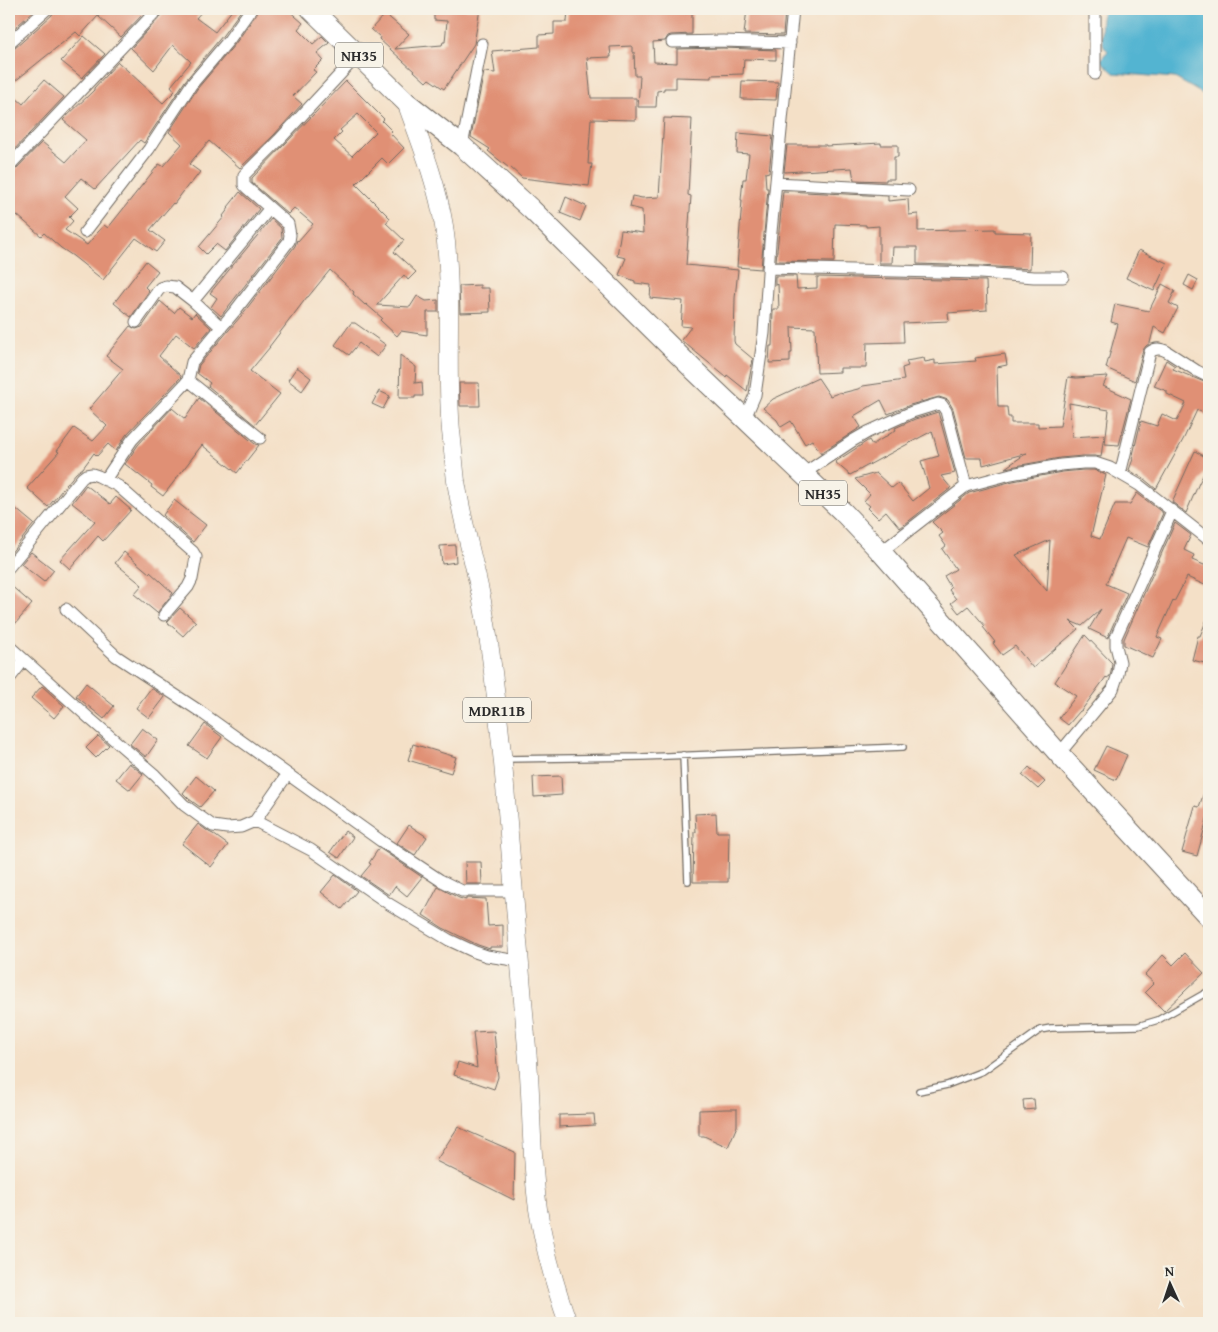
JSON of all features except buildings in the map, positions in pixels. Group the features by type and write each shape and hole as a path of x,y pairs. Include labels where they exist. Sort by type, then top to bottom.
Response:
{"highway":[{"name":"NH35","path":"311,9 406,102 462,146 531,209 694,371 844,513 881,552 1059,754 1209,917"}],"main road":[{"name":"MDR11B","path":"406,102 430,167 438,194 444,229 448,280 449,404 456,482 481,598 491,657 515,891 538,1209 552,1275 568,1323"}],"street":[{"path":"9,43 47,9"},
{"path":"9,166 158,9"},
{"path":"85,232 148,150 191,85 229,40 251,9"},
{"path":"745,418 755,395 764,333 768,268 793,9"},
{"path":"1095,9 1095,74"},
{"path":"672,42 790,43"},
{"path":"462,146 482,44"},
{"path":"105,480 132,440 188,380 192,362 288,241 290,235 288,224 244,185 244,175 358,55"},
{"path":"776,183 909,190"},
{"path":"193,301 270,208"},
{"path":"768,268 1063,277"},
{"path":"136,322 160,288 166,286 175,287 221,327"},
{"path":"1120,474 1150,352 1154,349 1166,351 1209,378"},
{"path":"188,380 260,438"},
{"path":"803,474 868,432 912,412 938,404 942,405 946,411 966,486"},
{"path":"881,552 966,486 1011,474 1083,463 1095,463 1110,468 1139,484 1209,540"},
{"path":"9,567 82,478 92,474 118,486 193,552 196,557 192,579 188,587 164,615"},
{"path":"1059,754 1113,689 1120,662 1116,637 1172,511"},
{"path":"66,609 116,656 198,710 287,775 440,880 462,891 515,891"},
{"path":"9,646 88,718 155,775 184,805 212,826 241,827 255,821 287,775"},
{"path":"9,679 24,660"},
{"path":"255,821 311,850 389,904 449,940 487,956 519,961"}],"lane":[{"path":"502,759 903,747"},
{"path":"683,755 688,881"},
{"path":"919,1090 947,1086 982,1071 1040,1030 1051,1028 1138,1026 1158,1020 1209,991"}],"water":[{"path":"1103,9 1209,9 1209,94 1203,94 1175,78 1114,73 1100,60 1108,51 1102,37"}]}
